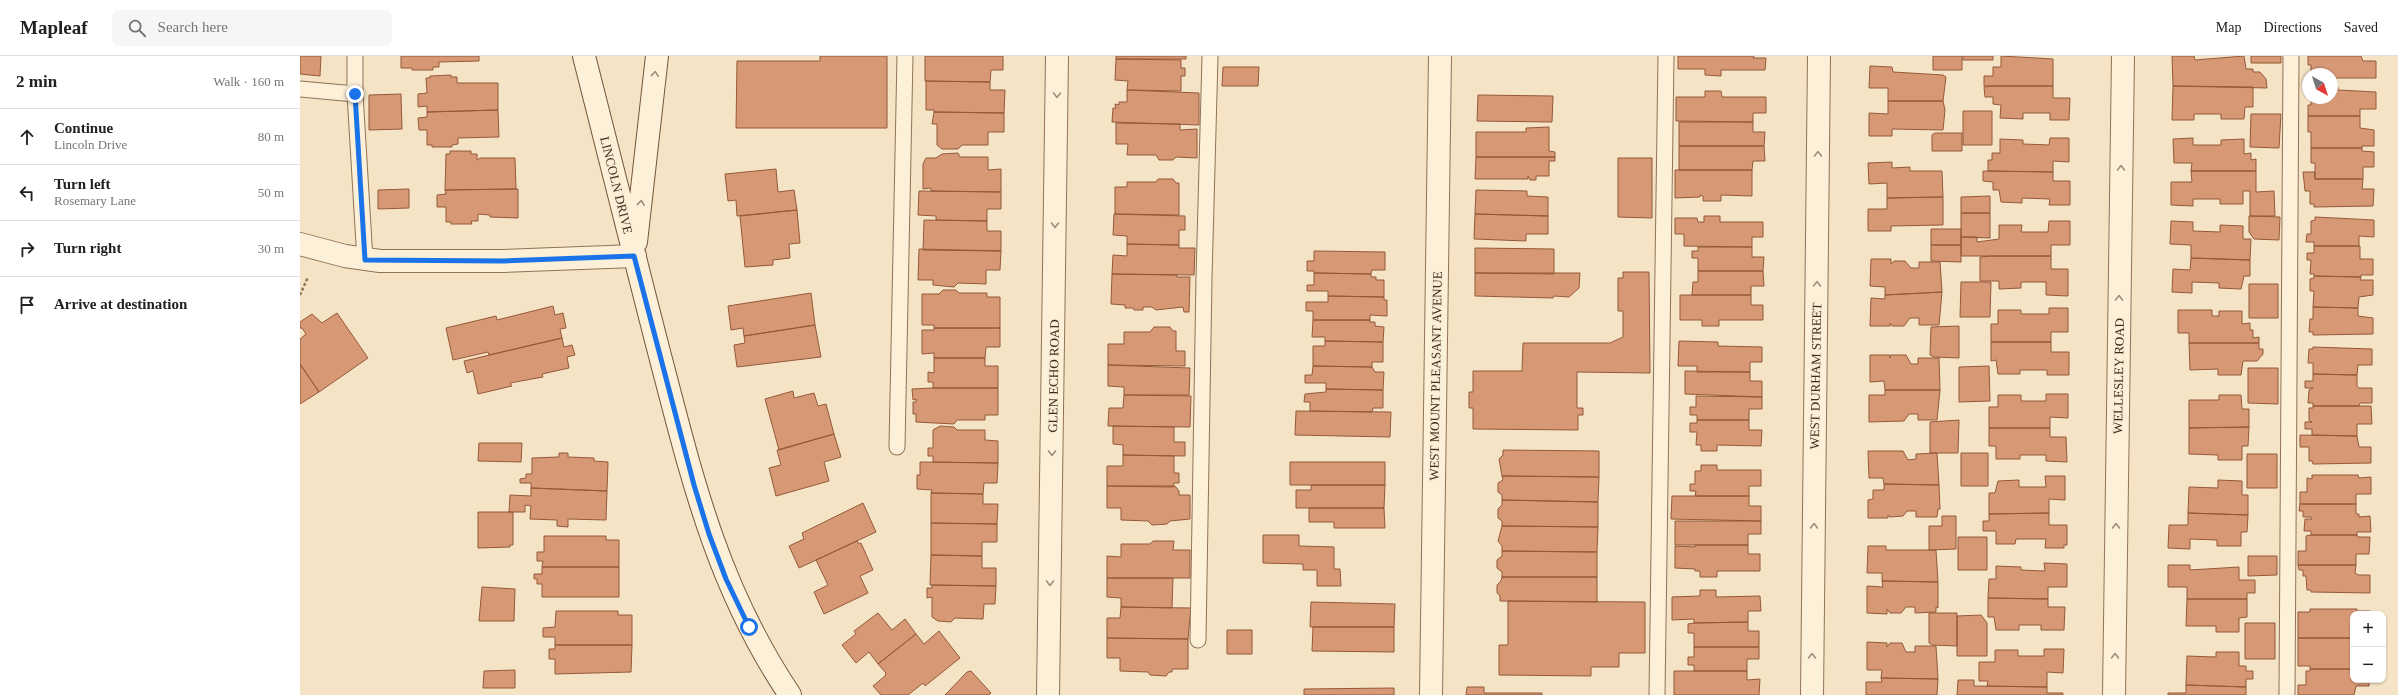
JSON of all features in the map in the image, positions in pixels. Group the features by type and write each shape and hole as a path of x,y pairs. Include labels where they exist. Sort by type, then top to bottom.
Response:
{"street":[{"name":"LINCOLN DRIVE","path":"584,56 634,256 694,485 709,534 726,579 749,627 790,695"},
{"path":"300,244 365,260 504,261 634,256 657,56"},
{"name":"GLEN ECHO ROAD","path":"1048,695 1057,56"},
{"name":"WEST MOUNT PLEASANT AVENUE","path":"1431,695 1440,56"},
{"name":"WEST DURHAM STREET","path":"1812,695 1819,56"},
{"name":"WELLESLEY ROAD","path":"2114,695 2123,56"}],"lane":[{"path":"354,56 365,260"},
{"path":"897,447 905,56"},
{"path":"1198,640 1204,278 1210,56"},
{"path":"1657,695 1666,56"},
{"path":"2287,695 2291,56"},
{"path":"300,89 355,94"}],"path":[{"path":"300,295 308,277"}],"building":[{"path":"300,56 321,56 320,76 300,74"},
{"path":"401,56 479,56 479,61 439,62 439,67 433,67 433,70 412,70 412,68 401,68"},
{"path":"820,56 887,56 887,128 736,128 737,61 820,61"},
{"path":"925,56 1003,56 1003,70 991,70 990,82 925,81"},
{"path":"1116,56 1186,56 1186,59 1116,59"},
{"path":"1678,56 1754,56 1753,58 1766,58 1765,70 1721,70 1721,76 1705,75 1705,69 1678,69"},
{"path":"1933,56 1962,56 1962,70 1933,70"},
{"path":"1963,56 1993,56 1993,60 1963,60"},
{"path":"2001,56 2053,59 2053,86 1984,86 1984,76 1993,76 1993,67 2001,67"},
{"path":"2172,56 2194,56 2195,60 2244,56 2246,69 2253,69 2253,72 2260,72 2266,79 2267,88 2173,86"},
{"path":"2251,56 2281,56 2281,63 2251,63"},
{"path":"2308,56 2361,56 2363,61 2376,61 2376,78 2338,78 2338,68 2311,68 2311,65 2308,65"},
{"path":"1116,59 1181,60 1181,68 1185,68 1185,76 1181,76 1181,91 1127,90 1128,81 1115,80"},
{"path":"1870,66 1892,67 1893,72 1943,75 1946,77 1943,101 1888,101 1888,88 1869,88"},
{"path":"1223,67 1259,67 1258,86 1222,86"},
{"path":"451,75 451,77 457,77 457,83 498,83 498,110 427,112 427,106 418,107 418,94 427,93 426,78 430,78 430,76"},
{"path":"926,81 990,82 990,90 1005,90 1004,113 934,112 934,110 926,110"},
{"path":"2053,86 2053,98 2070,98 2069,120 2050,120 2050,113 2023,113 2023,119 2000,118 2001,105 1993,104 1993,97 1985,97 1984,87"},
{"path":"2173,86 2253,87 2253,107 2245,107 2244,119 2221,119 2221,114 2194,114 2194,120 2172,120"},
{"path":"1127,90 1199,93 1199,125 1112,122 1113,108 1116,108 1115,104 1119,105 1119,102 1127,102"},
{"path":"2338,90 2376,92 2376,109 2360,109 2360,116 2308,116 2308,105 2338,104"},
{"path":"1705,91 1721,91 1722,97 1766,97 1766,113 1753,113 1753,122 1676,121 1676,97 1705,97"},
{"path":"401,94 402,129 369,130 369,95"},
{"path":"1478,95 1553,96 1552,122 1477,121"},
{"path":"1888,101 1943,101 1945,110 1943,130 1892,129 1892,136 1869,136 1869,113 1888,114"},
{"path":"498,110 499,137 458,138 458,144 452,145 452,147 432,147 432,145 427,145 427,130 419,130 418,118 427,117 427,112"},
{"path":"1963,111 1992,111 1992,145 1963,145"},
{"path":"934,112 1004,113 1004,132 988,132 988,145 962,145 958,149 942,149 937,145 937,124 932,124"},
{"path":"2251,114 2281,114 2279,148 2250,147"},
{"path":"2308,116 2360,116 2360,128 2374,130 2374,146 2362,146 2362,148 2311,148 2311,132 2308,132"},
{"path":"1679,122 1753,122 1753,132 1765,132 1764,146 1679,146"},
{"path":"1116,123 1180,124 1180,130 1197,129 1197,158 1176,157 1173,160 1159,160 1156,155 1127,155 1128,144 1116,144"},
{"path":"1549,127 1549,151 1555,152 1555,157 1476,157 1476,132 1526,132 1526,128"},
{"path":"1935,133 1962,133 1962,151 1932,151 1932,135"},
{"path":"2050,138 2069,138 2069,162 2053,161 2053,172 1988,171 1988,160 1992,160 1992,153 2000,153 2000,139 2023,140 2023,144 2049,145"},
{"path":"2193,138 2193,145 2221,145 2221,140 2244,139 2244,154 2251,153 2251,160 2256,159 2256,171 2191,171 2192,163 2174,163 2173,139"},
{"path":"1679,146 1764,146 1765,161 1753,161 1752,170 1679,170"},
{"path":"2311,148 2362,148 2362,151 2374,152 2374,167 2363,167 2363,179 2315,179 2315,163 2311,163"},
{"path":"450,151 471,151 471,154 477,154 477,160 480,158 515,158 516,189 445,190 446,154 450,154"},
{"path":"958,153 960,157 988,157 988,170 1001,169 1001,192 931,191 931,188 923,189 923,164 926,158 936,158 942,154"},
{"path":"1476,157 1555,157 1555,161 1549,161 1549,176 1536,176 1536,180 1530,180 1528,176 1528,179 1475,179"},
{"path":"1618,158 1652,158 1652,218 1618,217"},
{"path":"1892,162 1892,168 1910,167 1910,171 1942,171 1943,197 1887,198 1887,183 1869,184 1868,163"},
{"path":"776,169 778,192 794,190 797,210 737,216 736,200 728,201 725,174"},
{"path":"1675,170 1752,170 1752,196 1721,195 1721,201 1703,201 1703,196 1700,195 1700,197 1675,198"},
{"path":"1983,171 2053,172 2053,181 2070,181 2070,205 2049,205 2050,199 2022,198 2022,203 2001,202 1999,190 1993,190 1993,182 1983,181"},
{"path":"2191,171 2256,171 2256,192 2274,191 2275,216 2250,216 2250,191 2243,191 2243,204 2220,204 2220,199 2193,199 2193,206 2171,205 2171,182 2192,182"},
{"path":"2303,172 2315,172 2315,179 2363,179 2362,189 2374,189 2373,206 2314,207 2314,204 2310,204 2310,191 2305,191"},
{"path":"1158,179 1173,179 1176,183 1179,183 1179,215 1115,214 1115,187 1127,187 1127,182 1156,182"},
{"path":"409,189 409,208 378,209 378,190"},
{"path":"518,189 518,218 490,217 490,215 478,214 478,221 471,221 472,224 451,224 451,222 446,222 446,207 437,207 437,195 446,194 445,190"},
{"path":"1476,190 1527,191 1527,196 1548,197 1548,216 1475,214"},
{"path":"919,191 1001,192 1001,209 987,209 987,221 936,220 936,216 918,215"},
{"path":"1990,196 1990,213 1961,213 1961,197"},
{"path":"1943,197 1943,225 1891,226 1891,231 1868,231 1868,209 1887,209 1887,198"},
{"path":"797,210 800,243 789,244 790,258 773,260 773,265 745,267 740,216"},
{"path":"1961,213 1990,213 1990,238 1961,237"},
{"path":"1114,214 1185,216 1185,230 1179,230 1179,245 1127,244 1127,236 1113,235"},
{"path":"1475,214 1548,216 1548,234 1526,234 1526,241 1474,239"},
{"path":"1704,216 1720,216 1720,222 1763,222 1763,237 1752,237 1752,247 1684,246 1684,234 1675,234 1675,218 1697,218 1698,222 1704,222"},
{"path":"2249,216 2280,217 2279,240 2254,239 2249,232"},
{"path":"2315,217 2374,220 2374,237 2359,236 2359,246 2314,246 2314,242 2306,242 2307,234 2311,234 2311,221 2315,220"},
{"path":"924,220 987,221 987,231 1001,231 1001,251 923,250"},
{"path":"2049,221 2070,221 2070,245 2051,245 2051,256 1961,256 1961,237 1977,237 1977,242 1999,239 1999,225 2022,225 2021,232 2048,232"},
{"path":"2171,221 2193,222 2193,231 2220,232 2220,225 2243,226 2243,239 2251,239 2250,260 2191,258 2191,245 2170,244"},
{"path":"1931,229 1961,229 1961,245 1931,245"},
{"path":"1127,244 1179,245 1179,248 1195,248 1194,275 1112,274 1113,255 1127,256"},
{"path":"1931,245 1961,245 1961,262 1931,261"},
{"path":"2314,246 2360,246 2360,259 2373,259 2373,275 2361,275 2361,277 2314,276 2314,274 2310,274 2311,260 2307,260 2307,253 2314,253"},
{"path":"1698,247 1752,247 1752,257 1764,257 1763,271 1698,271 1698,258 1692,258 1692,251 1698,251"},
{"path":"1475,248 1554,249 1554,274 1475,273"},
{"path":"919,249 1001,251 1000,270 986,270 986,284 958,283 954,287 933,285 933,280 918,280"},
{"path":"1314,251 1385,252 1385,270 1372,270 1371,274 1314,273 1314,271 1307,271 1307,261 1314,261"},
{"path":"2051,256 2051,269 2068,269 2068,296 2046,295 2046,282 2021,282 2021,288 1999,289 1999,281 1980,281 1980,257"},
{"path":"2191,258 2250,260 2250,276 2244,276 2241,289 2219,288 2219,283 2192,282 2192,293 2172,292 2173,269 2190,270"},
{"path":"1871,259 1891,259 1891,264 1894,261 1905,261 1911,268 1919,268 1919,262 1940,262 1942,292 1885,295 1885,287 1870,286"},
{"path":"1698,271 1763,271 1764,286 1751,286 1751,295 1692,295 1693,282 1698,282"},
{"path":"1623,272 1649,272 1650,373 1577,372 1577,408 1583,408 1583,415 1578,415 1578,430 1473,429 1473,408 1469,408 1469,392 1473,392 1473,371 1522,371 1523,343 1610,343 1623,337 1623,311 1618,311 1618,278 1623,278"},
{"path":"1314,273 1371,274 1371,277 1376,277 1376,280 1384,280 1384,297 1328,296 1328,291 1307,291 1307,285 1314,285"},
{"path":"1475,273 1580,273 1579,288 1569,297 1475,296"},
{"path":"1112,274 1177,275 1177,277 1190,277 1189,312 1184,312 1183,307 1156,310 1152,307 1143,307 1143,310 1134,310 1133,308 1125,308 1125,305 1111,304"},
{"path":"2314,276 2361,277 2360,280 2373,280 2373,295 2359,297 2358,308 2313,307 2314,291 2310,291 2310,279 2314,278"},
{"path":"1961,282 1991,282 1990,317 1960,317"},
{"path":"2249,284 2278,284 2278,318 2249,318"},
{"path":"943,290 956,290 959,293 987,293 987,297 1000,297 1000,328 934,328 934,325 922,325 922,294 939,294"},
{"path":"1942,292 1939,325 1919,325 1919,318 1910,318 1904,326 1892,326 1890,323 1890,326 1870,326 1871,298 1885,299 1885,295"},
{"path":"811,293 815,325 744,336 743,328 731,330 728,306"},
{"path":"1680,295 1751,295 1751,305 1763,305 1763,320 1719,320 1719,326 1702,326 1702,320 1680,320"},
{"path":"1328,296 1384,297 1384,300 1387,300 1387,316 1370,315 1370,320 1313,320 1313,311 1306,311 1306,302 1328,302"},
{"path":"553,306 555,315 563,313 566,328 560,329 562,338 489,355 488,352 453,360 446,328 496,316 497,320"},
{"path":"2313,307 2358,308 2358,316 2373,318 2373,334 2313,335 2313,332 2309,332 2310,319 2313,319"},
{"path":"2049,308 2068,308 2068,332 2051,332 2051,342 1991,342 1991,324 1998,324 1998,310 2021,310 2021,314 2049,314"},
{"path":"2178,310 2212,310 2212,316 2219,316 2219,311 2242,311 2242,324 2250,323 2250,330 2253,330 2253,338 2259,337 2259,343 2189,343 2189,333 2178,333"},
{"path":"337,313 368,358 319,392 300,364 300,339 306,334 302,328 300,328 300,322 312,314 322,323"},
{"path":"1313,320 1370,320 1370,322 1375,322 1375,326 1384,327 1383,342 1325,341 1325,337 1312,337"},
{"path":"815,325 821,357 737,367 734,345 745,343 744,336"},
{"path":"1959,326 1959,358 1934,357 1930,355 1931,327"},
{"path":"1154,327 1170,327 1173,331 1176,331 1176,351 1185,351 1185,366 1108,365 1108,344 1124,344 1124,332 1150,332"},
{"path":"934,328 1000,328 1000,347 986,347 985,358 934,358 934,353 922,354 922,330 934,330"},
{"path":"562,338 564,347 572,345 575,355 567,357 569,368 542,374 543,377 510,383 512,386 478,394 473,371 467,373 464,361"},
{"path":"1325,341 1383,342 1383,362 1372,362 1372,367 1313,366 1313,346 1325,346"},
{"path":"1679,341 1718,342 1718,346 1762,347 1762,362 1750,362 1750,372 1697,372 1697,366 1678,366"},
{"path":"1991,342 2051,342 2051,352 2069,352 2069,375 2047,375 2047,370 2020,370 2020,374 1998,374 1996,360 1991,361"},
{"path":"2189,343 2259,343 2259,349 2263,349 2263,354 2257,361 2243,361 2241,375 2218,375 2218,369 2190,370"},
{"path":"2313,347 2372,349 2372,365 2358,365 2357,375 2313,374 2313,363 2308,363 2309,349 2313,349"},
{"path":"1870,355 1890,355 1890,358 1891,355 1906,355 1911,364 1918,364 1918,358 1939,358 1940,390 1885,390 1884,381 1870,382"},
{"path":"934,358 985,358 985,366 998,366 998,388 933,388 933,382 928,382 928,372 934,373"},
{"path":"300,364 319,392 300,404"},
{"path":"1108,365 1190,368 1189,395 1124,395 1124,387 1108,386"},
{"path":"1313,366 1372,367 1375,372 1384,372 1383,390 1326,389 1326,383 1305,383 1305,375 1312,375"},
{"path":"1989,366 1990,401 1959,402 1959,367"},
{"path":"2248,368 2278,368 2278,404 2248,403"},
{"path":"1685,371 1750,372 1750,381 1762,381 1762,397 1685,394"},
{"path":"2313,374 2357,375 2357,386 2359,388 2372,388 2372,403 2360,403 2359,406 2313,406 2313,403 2308,403 2309,390 2313,388 2305,388 2305,381 2313,381"},
{"path":"998,388 998,415 985,415 985,420 957,420 954,424 916,422 916,414 913,414 913,402 916,402 916,399 913,400 912,389"},
{"path":"1326,389 1383,390 1383,408 1373,408 1372,412 1310,411 1310,402 1304,402 1305,394 1326,392"},
{"path":"1885,390 1940,390 1937,420 1918,420 1918,414 1909,414 1904,421 1869,422 1869,395 1885,395"},
{"path":"793,391 794,398 814,393 818,406 826,404 834,434 779,450 765,399"},
{"path":"2046,394 2068,394 2068,418 2050,417 2050,428 1989,428 1989,407 1998,407 1998,395 2021,395 2021,401 2046,401"},
{"path":"1124,395 1191,396 1190,427 1108,426 1109,408 1123,408"},
{"path":"2219,395 2241,395 2242,409 2249,409 2249,427 2189,428 2189,400 2219,400"},
{"path":"1696,396 1762,397 1762,409 1749,409 1749,420 1697,420 1697,415 1690,415 1690,407 1696,407"},
{"path":"2313,406 2371,406 2372,424 2357,424 2357,436 2312,435 2312,429 2305,429 2305,422 2312,422 2309,421 2309,408 2313,408"},
{"path":"1296,411 1391,412 1390,437 1295,435"},
{"path":"1697,420 1749,420 1749,430 1762,430 1761,446 1717,445 1717,451 1701,451 1701,445 1696,445 1697,432 1690,432 1690,423 1697,423"},
{"path":"1959,420 1958,453 1930,453 1930,422"},
{"path":"940,426 954,427 957,430 985,430 985,440 998,441 998,463 933,462 933,456 928,456 928,448 933,448 933,430"},
{"path":"1113,426 1174,427 1174,442 1185,442 1185,456 1123,455 1123,445 1113,444"},
{"path":"2249,427 2248,446 2242,446 2242,460 2218,460 2218,455 2189,454 2189,428"},
{"path":"1989,428 2050,428 2050,437 2066,437 2067,462 2046,461 2046,455 2020,455 2020,459 1996,459 1996,446 1989,446"},
{"path":"834,434 841,457 824,462 829,481 776,496 769,468 781,465 777,450"},
{"path":"2300,435 2357,436 2359,447 2371,447 2371,463 2313,464 2312,461 2309,461 2309,447 2300,447"},
{"path":"479,443 522,443 521,462 478,461"},
{"path":"1503,450 1599,451 1599,477 1502,476 1499,459 1503,455"},
{"path":"1868,451 1903,451 1908,460 1916,459 1916,454 1937,453 1939,485 1884,484 1883,478 1869,478"},
{"path":"559,453 568,453 568,457 594,458 594,461 608,462 607,491 531,488 531,483 520,483 520,479 526,478 526,474 532,474 532,458 559,457"},
{"path":"1961,453 1988,453 1988,486 1961,486"},
{"path":"2247,454 2277,454 2277,488 2247,488"},
{"path":"1123,455 1174,456 1174,473 1179,473 1179,483 1174,483 1173,487 1107,486 1107,466 1123,466"},
{"path":"920,462 998,463 997,483 984,483 983,494 931,493 932,490 917,489 917,475 920,475"},
{"path":"1290,462 1385,462 1385,485 1290,485"},
{"path":"1701,465 1717,465 1717,470 1761,470 1761,486 1749,486 1749,496 1695,496 1696,491 1690,491 1690,484 1695,484 1695,471 1701,471"},
{"path":"2312,475 2358,475 2359,478 2371,477 2371,494 2356,494 2356,504 2300,504 2300,492 2307,492 2307,478 2312,479"},
{"path":"1502,476 1599,477 1598,502 1502,500 1502,495 1498,492 1498,483 1503,480"},
{"path":"2045,476 2065,476 2065,500 2049,499 2049,513 1989,514 1989,493 1995,493 1998,481 2019,480 2019,487 2046,487"},
{"path":"2218,480 2242,481 2242,495 2248,495 2248,515 2188,513 2189,487 2218,488"},
{"path":"1884,484 1939,485 1940,509 1938,509 1937,517 1916,517 1916,511 1907,511 1903,516 1890,517 1888,515 1888,518 1868,518 1868,500 1873,499 1873,490 1884,490"},
{"path":"1311,485 1385,485 1384,508 1296,508 1296,490 1311,490"},
{"path":"1107,486 1175,486 1179,491 1179,495 1190,495 1190,519 1170,521 1167,524 1152,525 1148,521 1121,520 1121,508 1107,508"},
{"path":"531,488 607,491 606,520 568,519 568,527 557,526 557,520 530,519 531,506 525,505 525,512 509,512 510,495 531,496"},
{"path":"931,493 983,494 983,504 998,504 997,524 931,523"},
{"path":"1672,496 1749,496 1749,506 1761,506 1761,521 1671,519"},
{"path":"1502,500 1598,502 1598,527 1502,526 1502,521 1498,518 1498,509 1502,505"},
{"path":"863,503 876,532 799,568 789,546 804,539 802,533"},
{"path":"2300,504 2356,504 2356,514 2359,514 2359,517 2370,516 2371,532 2357,532 2357,535 2311,535 2311,531 2304,531 2305,519 2312,519 2311,517 2303,517 2303,511 2299,511"},
{"path":"1309,508 1384,508 1385,528 1334,528 1334,522 1309,522"},
{"path":"478,512 513,512 513,545 510,545 510,547 478,548"},
{"path":"2049,513 2049,525 2067,525 2067,545 2064,545 2064,548 2045,548 2046,539 2016,539 2015,544 1996,544 1996,531 1983,531 1983,521 1989,521 1989,514"},
{"path":"2188,513 2248,515 2247,532 2241,532 2241,546 2217,546 2217,540 2190,539 2190,549 2168,548 2169,525 2188,525"},
{"path":"1942,516 1956,516 1956,549 1929,550 1929,526 1942,526"},
{"path":"1675,521 1761,521 1761,534 1748,534 1748,545 1675,545"},
{"path":"931,523 997,524 997,542 982,542 982,556 931,555"},
{"path":"1502,526 1598,527 1597,552 1502,551 1502,546 1498,541"},
{"path":"1263,535 1299,535 1299,546 1334,547 1334,569 1340,569 1341,586 1317,586 1317,570 1303,570 1303,564 1263,563"},
{"path":"2357,535 2358,537 2370,537 2369,554 2356,554 2356,565 2298,565 2298,551 2306,551 2306,536"},
{"path":"544,536 606,536 606,540 619,540 619,567 542,567 543,561 537,561 537,552 544,552"},
{"path":"1958,537 1987,537 1987,570 1958,570"},
{"path":"857,541 859,544 861,543 873,570 860,576 868,593 824,614 814,592 828,585 816,560"},
{"path":"1153,541 1174,541 1173,550 1190,550 1190,578 1107,578 1107,556 1121,557 1121,544 1150,544"},
{"path":"1695,545 1748,545 1748,554 1760,554 1760,571 1717,571 1717,577 1700,577 1700,571 1695,571 1695,569 1675,568 1675,546 1695,547"},
{"path":"1868,546 1886,546 1886,550 1936,550 1938,582 1882,581 1882,573 1867,573"},
{"path":"1502,551 1597,552 1597,577 1502,577 1502,572 1497,568 1497,560 1502,556"},
{"path":"931,555 982,556 982,568 996,568 996,586 930,585"},
{"path":"2248,556 2277,556 2277,575 2248,576"},
{"path":"2044,563 2067,564 2067,587 2048,587 2048,599 1988,598 1989,579 1996,579 1996,566 2021,567 2021,570 2045,571"},
{"path":"2168,565 2190,565 2190,570 2239,567 2239,580 2255,580 2255,593 2247,593 2247,599 2187,599 2187,587 2168,587"},
{"path":"2298,565 2356,565 2355,573 2358,575 2370,575 2370,593 2311,592 2311,590 2307,590 2306,576 2303,576 2303,570 2299,570"},
{"path":"542,567 619,567 619,597 542,597 542,584 537,584 537,579 534,579 534,574 542,574"},
{"path":"1502,577 1597,577 1597,602 1500,601 1500,596 1497,593 1497,585 1501,581"},
{"path":"1107,578 1173,578 1172,608 1121,607 1121,598 1107,597"},
{"path":"1882,581 1938,582 1938,608 1936,607 1936,612 1915,613 1915,607 1906,607 1901,613 1890,613 1887,609 1887,614 1867,613 1867,586 1883,587"},
{"path":"932,585 996,586 995,604 984,604 983,619 955,618 951,622 938,621 932,617 932,597 927,598 927,588 932,588"},
{"path":"482,587 515,589 514,621 479,621"},
{"path":"1700,590 1716,590 1716,597 1760,596 1761,611 1748,611 1748,622 1694,623 1694,619 1672,620 1672,597 1700,596"},
{"path":"1988,598 2048,599 2048,607 2065,607 2064,630 2041,630 2041,625 2019,625 2019,630 1996,630 1994,617 1988,617"},
{"path":"2187,599 2247,599 2247,617 2239,618 2239,632 2216,632 2216,626 2186,626"},
{"path":"1508,601 1645,602 1645,653 1619,653 1619,667 1591,667 1591,676 1499,675 1499,645 1508,645"},
{"path":"1311,602 1395,604 1394,627 1310,627"},
{"path":"1121,607 1191,608 1188,639 1107,638 1107,618 1120,618"},
{"path":"2310,609 2357,609 2357,611 2350,611 2350,638 2298,638 2298,612 2310,612"},
{"path":"556,611 618,611 618,615 632,615 632,645 555,645 555,637 543,637 543,628 555,627"},
{"path":"878,613 892,630 905,619 916,634 878,664 869,652 856,663 842,645 856,634 854,631"},
{"path":"1929,613 1957,613 1957,646 1932,645 1929,643"},
{"path":"1981,615 1987,623 1987,656 1957,656 1957,616"},
{"path":"1748,622 1748,631 1759,631 1759,647 1694,647 1694,633 1688,633 1688,624"},
{"path":"2245,623 2275,623 2275,659 2245,659"},
{"path":"1313,627 1394,627 1394,652 1312,651"},
{"path":"1227,630 1252,630 1252,654 1227,654"},
{"path":"939,631 960,658 925,686 923,683 908,695 881,695 873,686 885,676 886,673 878,664 916,634 924,644"},
{"path":"1107,638 1188,639 1188,669 1172,669 1172,672 1169,672 1166,676 1150,675 1148,672 1120,671 1120,658 1107,658"},
{"path":"2298,638 2350,638 2350,669 2310,669 2310,666 2298,666"},
{"path":"1867,642 1887,643 1887,647 1890,643 1902,643 1906,652 1915,652 1915,646 1936,646 1938,679 1881,678 1882,670 1867,670"},
{"path":"555,645 632,645 631,672 555,674 555,659 549,659 549,649 555,649"},
{"path":"1694,647 1759,647 1759,659 1747,659 1747,671 1694,671 1694,665 1688,665 1688,657 1694,657"},
{"path":"2044,649 2064,649 2063,673 2047,672 2047,687 1987,686 1988,681 1979,681 1979,662 1995,662 1995,650 2018,650 2018,656 2044,656"},
{"path":"2216,652 2239,652 2239,666 2246,666 2246,671 2253,671 2253,679 2246,679 2246,687 2186,685 2187,656 2216,657"},
{"path":"2310,669 2350,669 2350,683 2369,683 2369,686 2356,686 2354,695 2298,695 2298,685 2306,685 2306,671 2310,671"},
{"path":"515,670 515,688 483,688 484,671"},
{"path":"971,671 991,693 989,695 945,695 967,672"},
{"path":"1674,671 1747,671 1747,680 1760,679 1759,695 1674,695"},
{"path":"1881,678 1938,679 1937,695 1866,695 1866,682 1882,682"},
{"path":"1958,680 1974,680 1974,686 2047,687 2047,693 2063,693 2063,695 1957,695"},
{"path":"2186,685 2246,687 2246,695 2168,695 2168,693 2186,693"},
{"path":"1467,687 1484,687 1484,693 1542,693 1542,695 1466,695"},
{"path":"1394,688 1394,695 1304,695 1304,689"}],"route":[{"path":"355,94 365,260 400,262 504,261 634,256 694,485 709,534 726,579 749,627"}]}
